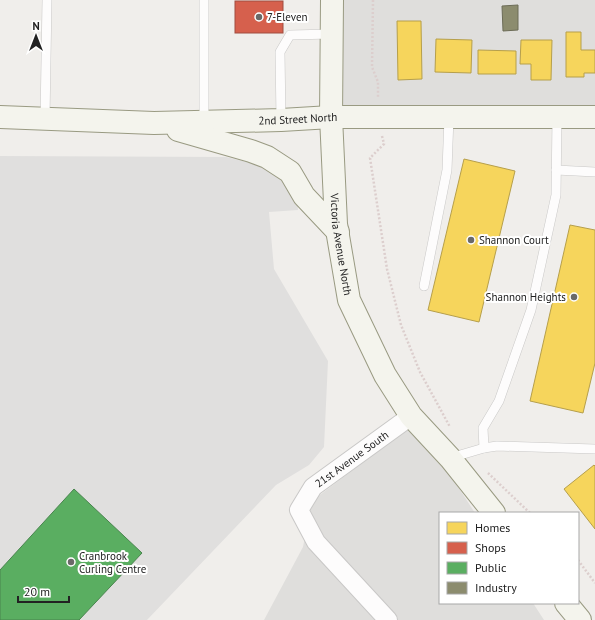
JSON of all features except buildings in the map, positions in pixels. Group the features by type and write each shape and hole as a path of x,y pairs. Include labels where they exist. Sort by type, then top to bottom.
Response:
{"main road":[{"name":"Victoria Avenue North","path":"332,0 331,117 338,232 349,300 386,375 411,416 459,455 493,512"},
{"name":"2nd Street North","path":"0,117 154,123 281,120 331,117 595,117"},
{"path":"154,123 251,151 290,172 304,196 338,232"},
{"path":"567,604 580,620"}],"street":[{"name":"21st Avenue South","path":"388,620 316,542 299,510 313,487 411,416"}],"lane":[{"path":"45,118 47,0"},
{"path":"204,0 204,122"},
{"path":"281,120 280,52 290,35 332,34"},
{"path":"424,286 447,170 449,117"},
{"path":"484,448 483,428 499,401 531,310 556,195 557,117"},
{"path":"556,170 595,172"},
{"path":"459,455 497,446 595,449"}],"path":[{"path":"373,0 372,67 378,82 379,117 384,144 370,158 387,269 401,325 420,372 458,443 459,455 490,474 529,512"},
{"path":"579,561 595,583"}],"shaded area":[{"path":"338,0 595,0 595,123 337,122"},
{"path":"0,156 226,157 279,170 296,186 298,210 269,212 274,269 328,361 324,447 309,465 276,485 147,620 0,620"},
{"path":"416,422 474,512 439,512 439,604 534,604 544,620 264,620 303,547 312,501"}],"place":[{"name":"7-Eleven","path":"259,17"},
{"name":"Shannon Court","path":"471,240"},
{"name":"Shannon Heights","path":"574,297"},
{"name":"Cranbrook Curling Centre","path":"71,562"}]}
